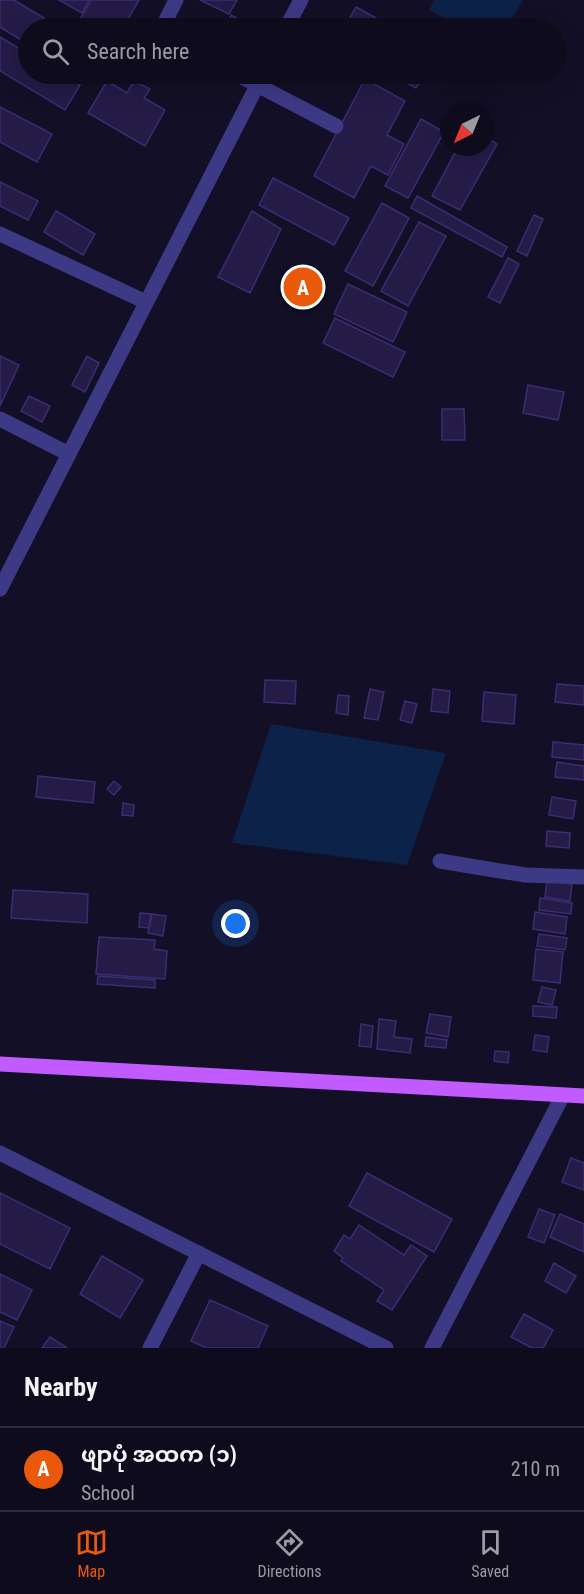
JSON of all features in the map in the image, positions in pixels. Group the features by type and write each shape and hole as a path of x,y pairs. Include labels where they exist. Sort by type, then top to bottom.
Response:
{"main road":[{"path":"0,1064 584,1096"}],"street":[{"path":"167,18 176,0"},
{"path":"291,18 301,0"},
{"path":"0,589 257,84"},
{"path":"268,84 336,126"},
{"path":"0,234 146,302"},
{"path":"0,419 69,454"},
{"path":"440,861 525,875 584,877"},
{"path":"432,1348 563,1095"},
{"path":"0,1153 386,1348"},
{"path":"150,1348 199,1253"}],"water":[{"path":"434,0 523,0 512,18 444,18 429,10"},
{"path":"271,724 446,753 407,865 232,843"}],"building":[{"path":"0,0 14,0 44,18 18,18 18,38 0,27"},
{"path":"59,0 89,0 82,13"},
{"path":"91,0 139,0 129,18 81,18"},
{"path":"200,0 237,0 229,14"},
{"path":"356,7 376,18 350,18"},
{"path":"0,37 18,48 18,82 0,71"},
{"path":"22,84 80,85 65,110"},
{"path":"105,84 112,84 127,93 132,84 140,84 150,89 144,98 165,110 145,146 88,113"},
{"path":"362,84 374,84 405,101 387,135 404,144 388,175 371,166 354,198 314,176"},
{"path":"0,107 52,134 37,162 0,142"},
{"path":"421,119 440,130 440,139 408,198 385,186"},
{"path":"453,156 490,156 460,210 432,196"},
{"path":"273,178 349,218 334,245 259,205"},
{"path":"0,182 38,201 28,220 0,206"},
{"path":"417,196 507,247 502,257 411,208"},
{"path":"382,203 409,218 373,286 345,271"},
{"path":"56,211 95,234 83,255 44,232"},
{"path":"252,211 281,229 250,293 218,277"},
{"path":"534,215 543,219 527,256 517,251"},
{"path":"419,222 446,236 408,306 381,291"},
{"path":"508,258 519,264 500,303 488,297"},
{"path":"348,284 407,312 393,342 334,314"},
{"path":"335,318 405,352 393,377 323,343"},
{"path":"0,356 19,365 0,406"},
{"path":"87,356 99,363 85,392 72,385"},
{"path":"528,385 564,392 558,420 523,413"},
{"path":"29,396 50,406 42,422 21,411"},
{"path":"442,409 464,409 465,440 442,440"},
{"path":"265,680 296,681 295,704 264,702"},
{"path":"557,684 584,686 584,705 555,702"},
{"path":"370,689 384,692 378,720 364,718"},
{"path":"433,689 450,691 448,713 431,711"},
{"path":"484,692 516,695 514,724 482,721"},
{"path":"338,695 349,696 348,715 336,713"},
{"path":"405,701 417,704 412,723 400,720"},
{"path":"553,742 584,745 584,760 552,757"},
{"path":"557,762 584,766 584,780 555,777"},
{"path":"38,776 95,782 93,803 36,797"},
{"path":"114,781 121,787 114,795 107,789"},
{"path":"552,797 576,801 573,819 549,815"},
{"path":"123,803 134,805 133,816 122,815"},
{"path":"547,831 570,833 569,848 546,846"},
{"path":"547,880 572,884 570,901 545,897"},
{"path":"13,890 88,894 87,923 11,918"},
{"path":"540,898 572,903 571,914 539,910"},
{"path":"535,912 567,917 565,934 533,929"},
{"path":"140,913 151,914 149,928 139,927"},
{"path":"152,914 166,916 163,936 148,933"},
{"path":"539,934 567,938 565,950 537,946"},
{"path":"99,937 155,940 154,949 167,951 165,979 96,974"},
{"path":"536,949 563,952 560,983 533,980"},
{"path":"98,976 155,980 155,988 97,984"},
{"path":"542,987 556,990 552,1005 538,1002"},
{"path":"533,1006 557,1007 556,1018 533,1016"},
{"path":"430,1014 451,1017 448,1037 426,1033"},
{"path":"379,1019 396,1021 394,1037 412,1039 410,1053 377,1049"},
{"path":"361,1024 373,1026 371,1047 359,1046"},
{"path":"535,1035 549,1037 547,1052 533,1050"},
{"path":"426,1037 447,1040 446,1048 425,1046"},
{"path":"495,1051 509,1052 508,1063 494,1061"},
{"path":"571,1158 584,1163 584,1190 562,1182"},
{"path":"367,1173 452,1219 434,1252 349,1206"},
{"path":"0,1193 70,1228 50,1269 0,1244"},
{"path":"539,1209 555,1215 544,1243 528,1237"},
{"path":"560,1214 584,1224 584,1252 550,1237"},
{"path":"359,1225 404,1255 411,1245 427,1256 392,1310 377,1301 384,1290 341,1261 343,1258 334,1251 344,1235 350,1239"},
{"path":"102,1256 143,1280 120,1318 80,1294"},
{"path":"554,1263 576,1276 566,1293 545,1281"},
{"path":"0,1274 32,1290 17,1320 0,1312"},
{"path":"210,1300 268,1326 258,1348 206,1348 191,1341"},
{"path":"524,1314 553,1330 543,1348 532,1348 511,1337"},
{"path":"0,1321 14,1327 4,1348 0,1348"},
{"path":"50,1337 67,1348 42,1348"}],"place":[{"name":"ဖျာပုံ အထက (၁)","path":"303,287"}]}
